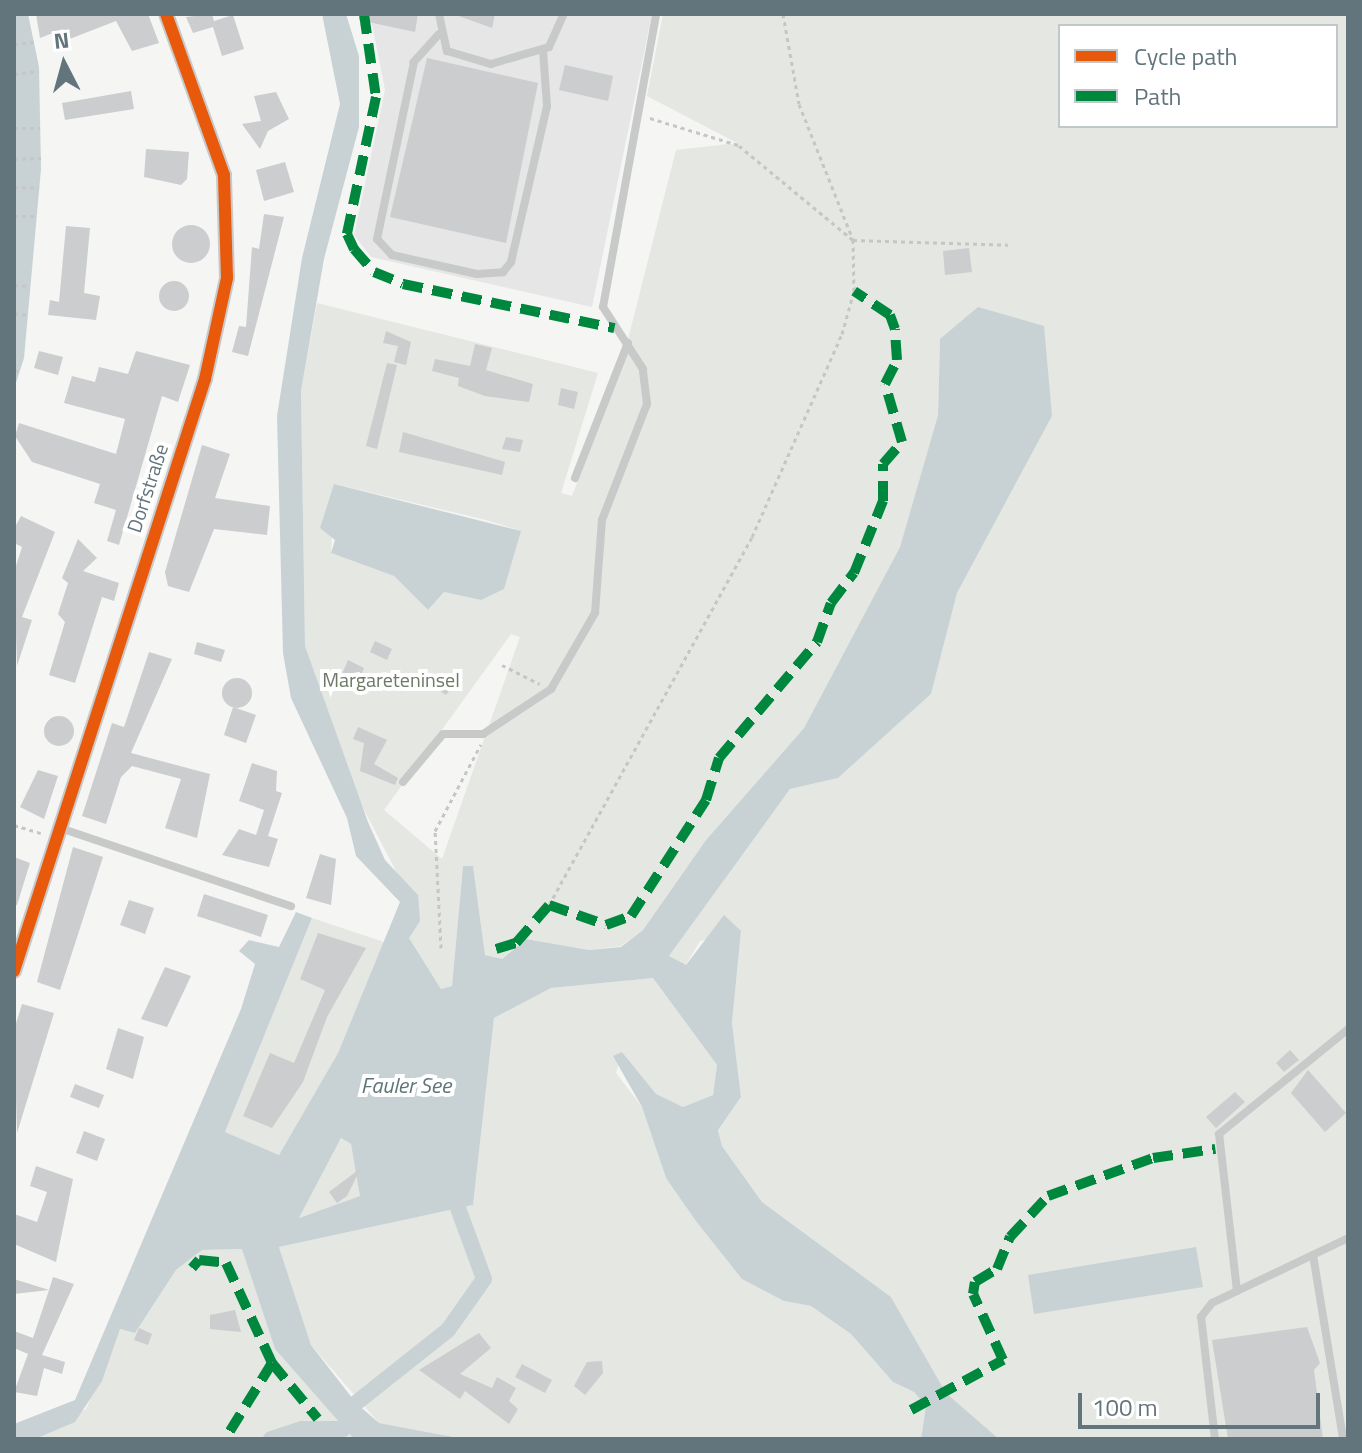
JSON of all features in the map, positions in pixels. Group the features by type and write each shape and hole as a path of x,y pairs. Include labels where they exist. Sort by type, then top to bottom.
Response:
{"street":[{"name":"Dorfstraße","path":"14,971 205,379 227,278 224,175 166,14"}],"lane":[{"path":"439,14 439,34 447,51 491,64 543,50"},
{"path":"439,34 414,62 377,239 392,255 477,274 503,272 511,262 547,106 543,50 564,14"},
{"path":"403,782 443,734 488,731 551,689 595,613 602,520 647,404 648,383 628,343 603,307 656,14"},
{"path":"575,478 628,343"},
{"path":"57,833 291,906"},
{"path":"1237,1291 1215,1149 1219,1134 1348,1029"},
{"path":"1215,1439 1198,1334 1212,1303 1348,1238"},
{"path":"1313,1255 1343,1439"}],"path":[{"path":"549,905 752,537 842,334 854,291 853,240 799,104 783,14"},
{"path":"14,44 34,42"},
{"path":"14,74 39,71"},
{"path":"640,115 738,145 853,240 1008,245"},
{"path":"14,128 40,128"},
{"path":"14,159 41,158"},
{"path":"14,187 39,188"},
{"path":"14,216 37,216"},
{"path":"14,285 30,286"},
{"path":"14,313 28,315"},
{"path":"14,370 21,372"},
{"path":"502,665 551,689"},
{"path":"441,948 435,831 488,731"},
{"path":"14,825 57,833"}],"shaded area":[{"path":"370,14 652,14 592,307 371,257 354,235 385,90"}],"green space":[{"name":"Margareteninsel","path":"663,14 1348,14 1348,1439 999,1439 946,1393 891,1297 762,1202 722,1146 718,1130 741,1097 732,1023 741,931 700,941 685,966 669,956 790,789 838,778 931,694 957,593 1052,416 940,339 938,415 900,547 804,728 706,840 643,930 621,946 589,950 526,939 501,959 485,955 473,867 463,866 452,986 441,989 408,937 395,869 360,802 305,646 301,391 317,303 598,373 561,493 572,496 622,363 676,150 737,143 647,96","holes":["335,484 486,520 521,531 481,600 444,592 428,610 394,576 331,553","511,634 520,637 442,859 384,810"]},
{"path":"312,918 384,942 338,1053 279,1155 225,1132"},
{"path":"653,978 717,1065 713,1095 683,1107 656,1095 622,1052 616,1073 642,1107 666,1178 784,1301 811,1306 851,1334 893,1382 914,1392 926,1406 921,1439 464,1439 379,1423 311,1345 279,1247 473,1205 494,1018 551,988"},
{"path":"341,1138 351,1144 361,1196 299,1218"},
{"path":"243,1249 275,1349 354,1439 35,1439 86,1409 120,1329 135,1333 176,1270 202,1250"}],"water":[{"path":"14,14 28,14 39,67 41,169 24,358 14,389"},
{"name":"Fauler See","path":"322,14 346,14 359,56 359,127 324,259 301,391 305,646 368,822 385,860 418,895 420,921 409,938 441,989 452,986 463,866 473,866 485,955 502,959 526,939 589,950 621,947 643,930 706,840 804,728 900,547 938,415 940,339 978,307 1044,326 1052,416 957,593 931,694 838,778 790,789 669,956 686,965 724,915 741,931 732,1023 741,1097 718,1130 722,1146 762,1202 891,1297 946,1393 999,1439 921,1439 926,1406 914,1392 893,1382 851,1334 811,1306 784,1301 742,1279 696,1221 666,1178 642,1107 613,1056 622,1052 656,1094 683,1107 713,1095 717,1065 653,978 551,988 494,1018 473,1205 279,1247 311,1345 356,1403 379,1423 464,1439 354,1439 275,1349 242,1249 202,1250 176,1270 135,1333 120,1329 102,1381 75,1422 35,1439 14,1439 14,1424 75,1400 241,1009 255,964 239,951 249,940 279,947 296,912 312,918 225,1132 279,1155 338,1053 400,902 356,856 347,818 291,698 283,653 277,416 302,258 340,104","holes":["341,1138 351,1144 360,1196 299,1218"]},
{"path":"334,484 521,531 504,589 481,600 444,592 428,610 394,576 331,553 335,540 320,528"},
{"path":"1196,1247 1203,1287 1034,1314 1028,1275"}],"building":[{"path":"36,14 148,14 159,43 132,51 116,21 67,40 63,29 40,38"},
{"path":"212,14 214,21 233,15 244,49 222,56 213,27 193,33 186,17"},
{"path":"360,14 418,14 415,32 359,20"},
{"path":"453,14 495,14 492,28"},
{"path":"427,58 538,83 506,243 390,217"},
{"path":"565,65 613,76 608,101 559,90"},
{"path":"131,91 134,109 65,120 62,103"},
{"path":"276,92 289,119 268,131 260,149 242,124 261,121 254,96"},
{"path":"146,149 189,152 187,179 181,185 144,177"},
{"path":"285,162 294,192 264,201 256,170"},
{"path":"264,214 284,217 248,356 232,352 239,326 246,327 252,247 259,249"},
{"path":"191,225 204,231 210,244 204,257 191,263 178,257 172,244 178,231"},
{"path":"66,226 90,228 84,293 100,296 96,320 48,315 50,300 59,302"},
{"path":"969,248 972,272 945,275 943,251"},
{"path":"174,281 185,285 189,296 185,307 174,311 163,307 159,296 163,285"},
{"path":"386,331 411,342 406,365 394,362 398,346 383,343"},
{"path":"475,344 492,348 486,370 533,384 529,402 485,396 458,386 459,378 432,371 435,359 470,366"},
{"path":"39,351 63,357 58,375 34,368"},
{"path":"136,351 190,365 178,402 162,396 119,545 107,541 116,510 94,503 100,484 32,462 15,436 19,423 116,454 125,419 64,403 72,376 95,382 99,367 128,374"},
{"path":"387,363 397,365 377,449 366,446"},
{"path":"561,388 578,392 574,409 558,405"},
{"path":"403,432 505,462 502,475 399,452"},
{"path":"506,437 523,440 520,452 502,449"},
{"path":"202,445 230,454 215,498 270,506 267,535 214,529 189,592 168,586 165,572"},
{"path":"21,516 55,532 22,617 32,620 17,666 14,572 22,547 14,543 14,529"},
{"path":"78,539 97,558 83,571 119,583 114,601 102,597 75,683 49,675 65,622 58,614 68,583 62,578"},
{"path":"375,641 392,649 387,660 370,652"},
{"path":"197,642 225,650 221,662 194,654"},
{"path":"149,652 172,659 131,753 210,774 197,838 165,828 181,779 132,766 121,777 106,824 82,816 112,723 124,727"},
{"path":"348,660 364,668 359,681 342,674"},
{"path":"445,674 455,682 446,695 436,688"},
{"path":"237,678 248,682 252,693 248,704 237,708 226,704 222,693 226,682"},
{"path":"233,707 256,715 246,743 224,735"},
{"path":"59,716 70,720 74,731 70,742 59,746 48,742 44,731 48,720"},
{"path":"358,727 387,740 374,764 398,778 395,785 360,771 364,743 353,739"},
{"path":"252,763 277,771 276,791 282,793 268,836 278,839 269,867 222,855 239,829 256,835 264,810 239,801"},
{"path":"38,770 58,776 44,819 20,807"},
{"path":"73,847 103,857 60,990 37,982"},
{"path":"320,854 336,859 331,905 306,898"},
{"path":"14,857 30,863 17,905 14,905"},
{"path":"204,894 268,915 261,937 197,916"},
{"path":"129,900 154,908 145,934 120,925"},
{"path":"318,933 366,948 327,1017 303,1082 272,1128 243,1116 270,1053 294,1063 325,990 300,979"},
{"path":"165,967 191,976 167,1027 141,1019"},
{"path":"22,1004 54,1013 17,1133 14,1030"},
{"path":"118,1028 144,1037 133,1079 106,1069"},
{"path":"1290,1050 1299,1060 1284,1072 1276,1063"},
{"path":"1308,1070 1346,1113 1325,1132 1291,1093"},
{"path":"75,1084 104,1095 99,1108 70,1097"},
{"path":"1235,1092 1245,1102 1216,1128 1206,1117"},
{"path":"84,1131 105,1139 97,1161 76,1153"},
{"path":"36,1166 73,1179 56,1262 14,1244 14,1214 37,1222 47,1192 30,1186"},
{"path":"361,1168 347,1196 337,1203 329,1192"},
{"path":"53,1277 74,1284 42,1355 65,1362 62,1374 44,1368 37,1396 14,1392 28,1354 14,1348 14,1331 33,1338"},
{"path":"14,1279 49,1290 14,1294"},
{"path":"235,1310 241,1332 210,1329 210,1315"},
{"path":"1307,1327 1320,1363 1314,1370 1323,1439 1228,1439 1212,1340"},
{"path":"139,1328 152,1334 148,1345 134,1340"},
{"path":"479,1333 491,1348 460,1374 492,1388 497,1377 516,1388 509,1401 518,1409 509,1424 465,1391 460,1399 419,1370"},
{"path":"602,1361 603,1373 585,1395 574,1386 587,1362"},
{"path":"522,1364 552,1380 545,1393 515,1377"}],"waterway":[{"path":"356,1403 448,1330 484,1279 458,1208"},
{"path":"271,1439 302,1429 343,1429"}],"marked path":[{"path":"364,14 376,97 347,234 354,249 374,272 403,284 614,328"},
{"path":"496,949 516,943 549,905 606,925 631,916 706,800 719,758 817,642 831,603 854,573 883,501 883,464 902,442 885,384 897,360 895,329 890,315 854,291"},
{"path":"911,1410 1003,1360 973,1294 975,1282 997,1269 1010,1237 1048,1196 1153,1158 1215,1149"},
{"path":"192,1268 199,1260 226,1263 272,1363 225,1439"},
{"path":"272,1363 318,1419"}],"cycle path":[{"path":"14,971 205,379 227,278 224,175 166,14"}]}
